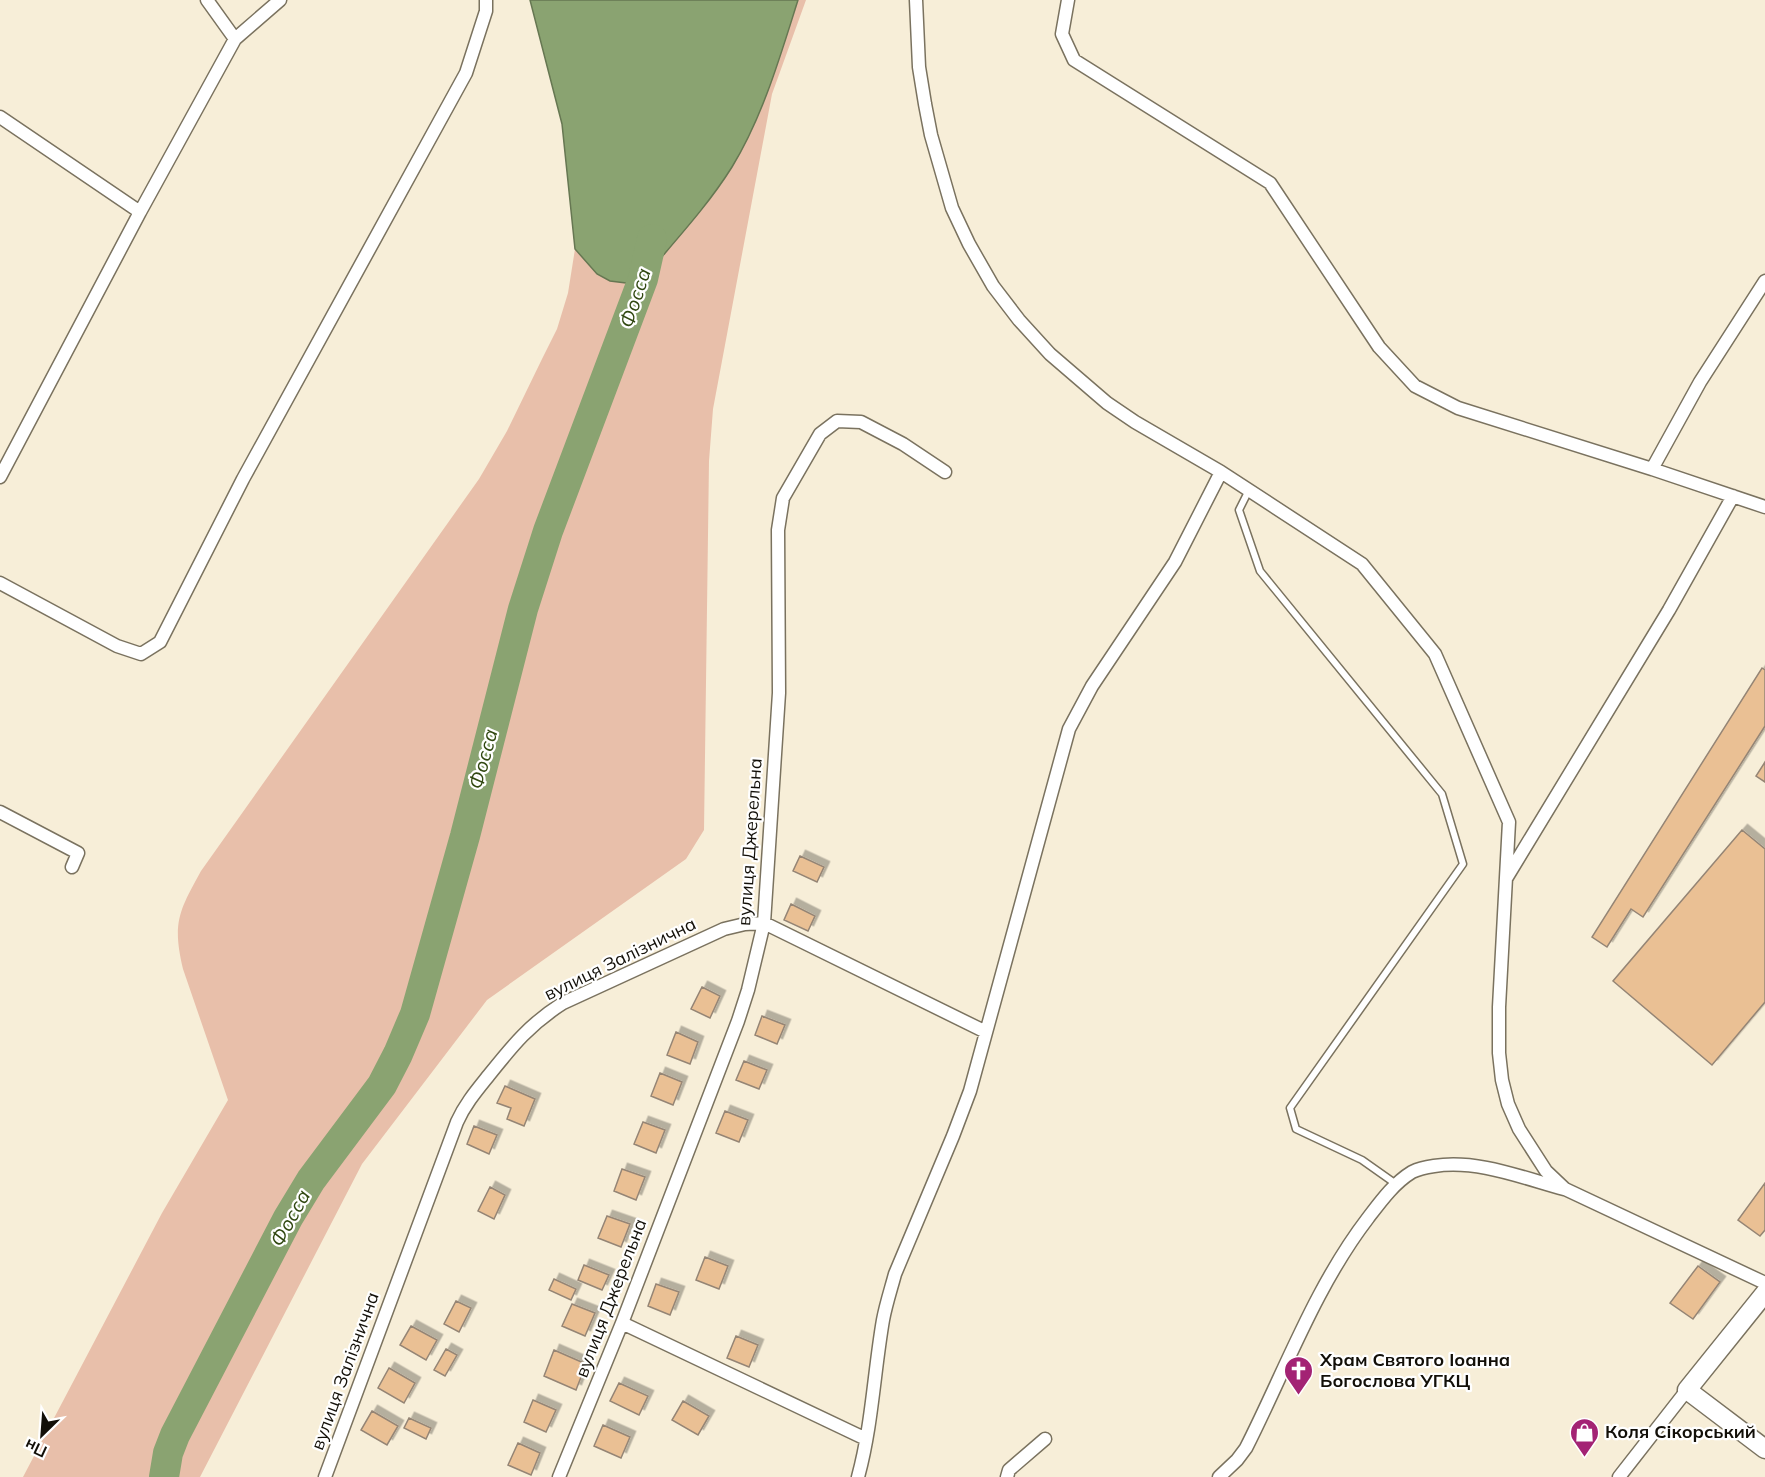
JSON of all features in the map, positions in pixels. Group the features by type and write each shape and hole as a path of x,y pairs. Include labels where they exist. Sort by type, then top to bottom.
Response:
{"street":[{"path":"207,0 235,39"},
{"path":"0,477 140,212 235,39 280,0"},
{"path":"0,583 117,646 141,654 160,642 243,479 466,73 486,11 486,0"},
{"path":"916,0 919,67 931,135 952,207 969,244 993,285 1019,320 1050,354 1107,403 1221,472 1362,564 1435,654 1509,822 1499,1008 1499,1053 1502,1080 1508,1104 1519,1129 1546,1171 1565,1189"},
{"path":"1068,0 1062,34 1074,60 1270,183 1378,347 1415,386 1458,408 1765,507"},
{"path":"0,117 140,212"},
{"path":"1652,469 1700,382 1765,281"},
{"name":"вулиця Джерельна","path":"559,1477 622,1323 744,1005 764,923 778,693 778,530 783,498 820,434 837,421 861,422 903,444 945,472"},
{"path":"858,1477 866,1439 883,1318 895,1274 962,1114 1069,729 1092,686 1175,562 1221,472"},
{"path":"1506,878 1668,610 1733,496"},
{"path":"0,812 78,853 72,867"},
{"path":"764,923 986,1032"},
{"name":"вулиця Залізнична","path":"325,1477 451,1136 463,1108 474,1094 521,1035 563,1003 724,929 745,924 764,923"},
{"path":"1220,1477 1246,1448 1316,1301 1354,1236 1382,1200 1414,1171 1434,1166 1455,1165 1488,1168 1565,1189 1765,1283"},
{"path":"1619,1477 1765,1293"},
{"path":"622,1323 866,1439"},
{"path":"1687,1390 1765,1449"},
{"path":"1007,1477 1009,1470 1045,1438"}],"lane":[{"path":"1248,490 1239,510 1260,570 1442,794 1463,864 1290,1108 1296,1129 1362,1160 1397,1185"}],"shaded area":[{"path":"530,0 798,0 770,86 743,148 712,196 643,279 626,283 610,281 597,274 575,249 562,124"},
{"path":"784,0 806,0 772,94 713,409 709,461 704,830 686,859 487,1000 362,1164 200,1477 23,1477 162,1213 228,1100 183,969 178,928 187,897 201,871 479,479 507,431 557,329 568,293 575,249 562,124"}],"building":[{"path":"1762,668 1765,670 1765,726 1643,917 1631,909 1607,947 1592,937"},
{"path":"1765,762 1765,782 1756,776"},
{"path":"1742,830 1765,849 1765,1002 1712,1065 1613,981"},
{"path":"800,856 824,867 817,882 793,871"},
{"path":"791,904 815,916 808,931 784,920"},
{"path":"702,987 720,996 710,1018 691,1009"},
{"path":"762,1016 785,1025 777,1044 755,1035"},
{"path":"676,1032 698,1042 690,1064 667,1055"},
{"path":"744,1061 767,1070 759,1089 736,1080"},
{"path":"660,1073 682,1082 673,1105 651,1096"},
{"path":"505,1086 535,1099 524,1126 507,1119 511,1108 497,1103"},
{"path":"725,1111 748,1120 739,1142 716,1133"},
{"path":"643,1122 665,1130 656,1153 634,1144"},
{"path":"474,1126 497,1135 489,1154 467,1144"},
{"path":"622,1169 645,1177 636,1200 614,1191"},
{"path":"1765,1183 1765,1230 1760,1236 1738,1220"},
{"path":"490,1187 505,1195 494,1219 478,1211"},
{"path":"607,1216 630,1224 621,1247 598,1238"},
{"path":"705,1257 728,1266 719,1289 696,1280"},
{"path":"584,1265 609,1275 602,1290 578,1280"},
{"path":"1698,1266 1720,1282 1693,1319 1670,1303"},
{"path":"554,1279 576,1289 571,1300 549,1290"},
{"path":"656,1284 679,1292 670,1315 648,1306"},
{"path":"456,1301 471,1308 459,1332 444,1324"},
{"path":"572,1304 595,1313 585,1336 562,1326"},
{"path":"411,1326 437,1340 426,1360 400,1345"},
{"path":"736,1336 758,1345 749,1367 727,1358"},
{"path":"446,1349 457,1355 445,1376 434,1370"},
{"path":"554,1350 586,1364 576,1390 544,1376"},
{"path":"389,1368 415,1383 404,1403 378,1388"},
{"path":"619,1383 648,1396 639,1415 610,1401"},
{"path":"533,1400 556,1410 546,1432 524,1422"},
{"path":"683,1401 709,1416 698,1435 672,1420"},
{"path":"372,1411 398,1426 387,1445 361,1430"},
{"path":"409,1418 431,1428 426,1439 404,1428"},
{"path":"603,1425 630,1437 621,1458 594,1446"},
{"path":"518,1443 540,1453 531,1475 508,1465"}],"waterway":[{"name":"Фосса","path":"164,1477 168,1453 175,1435 288,1218 311,1180 382,1085 415,1014 465,836 523,609 548,531 643,279 652,239"}],"place":[{"name":"Храм Святого Іоанна Богослова УГКЦ","path":"1299,1396"},
{"name":"Коля Сікорський","path":"1584,1458"}]}
